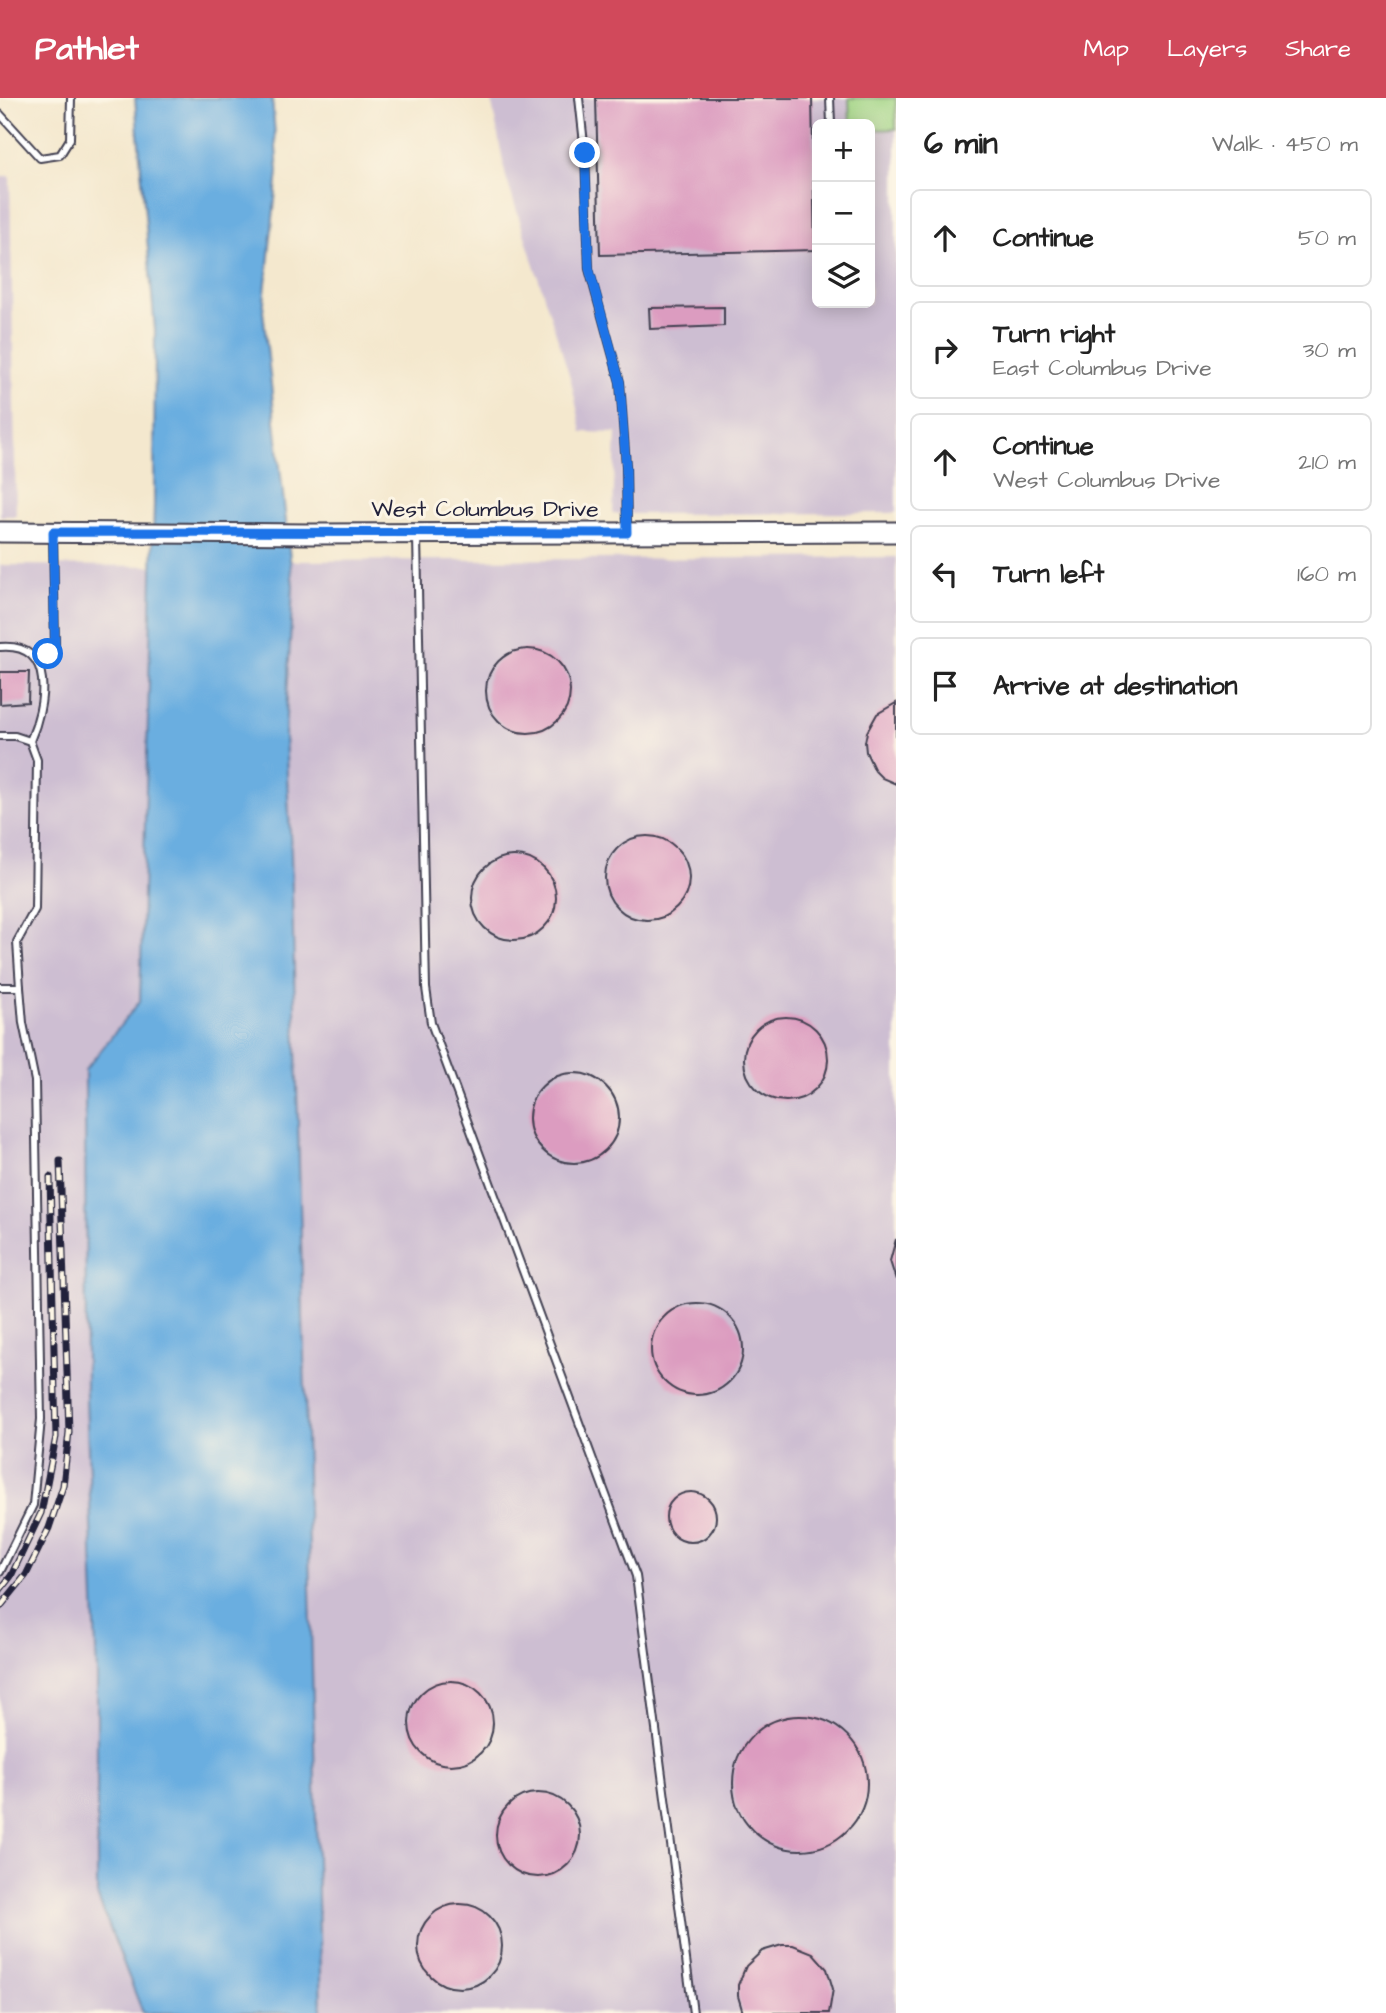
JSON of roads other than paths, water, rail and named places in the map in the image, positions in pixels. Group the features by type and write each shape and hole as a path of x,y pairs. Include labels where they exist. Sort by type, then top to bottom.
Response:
{"main road":[{"name":"West Columbus Drive","path":"0,532 896,532"}],"lane":[{"path":"0,114 40,158 60,155 70,139 71,98"},
{"path":"579,98 585,153 589,268 620,382 626,466 627,533"},
{"path":"830,98 831,119"},
{"path":"38,661 55,647 53,532"},
{"path":"417,533 426,988 431,1023 636,1576 693,2013"},
{"path":"0,647 13,646 30,653 38,661 42,691 39,719 30,741 37,760 35,909 17,942 23,1023 35,1081 41,1419 33,1505 0,1572"},
{"path":"0,736 15,736 30,741"},
{"path":"0,987 20,987"}],"water":[{"path":"135,98 272,98 278,172 263,311 293,586 285,735 291,854 321,2013 143,2013 97,1895 97,1676 86,1399 85,1070 140,1001 154,505 155,330"}],"railway":[{"path":"0,1607 26,1575 49,1528 63,1486 69,1432 60,1161"},
{"path":"0,1590 11,1576 41,1513 56,1437 50,1177"}]}
